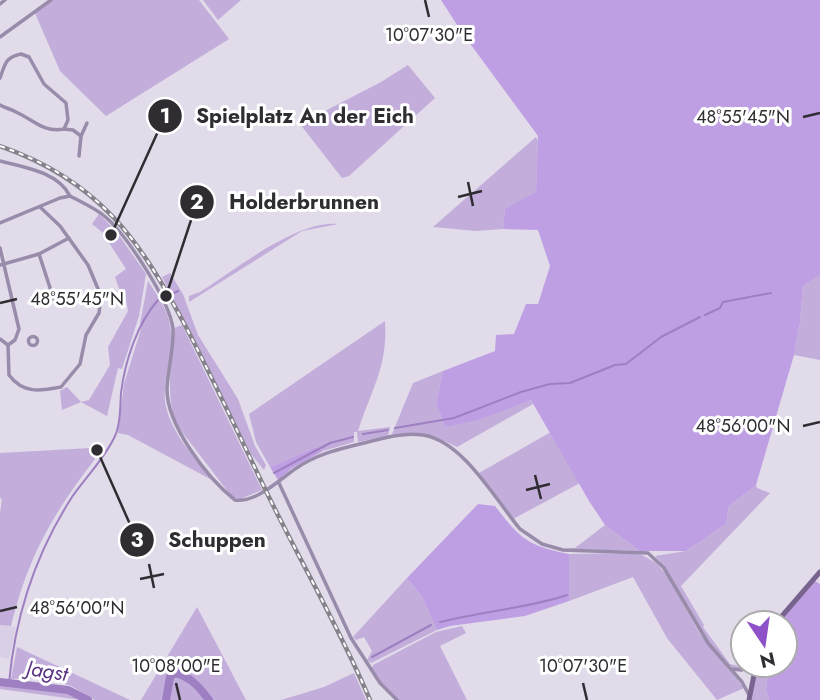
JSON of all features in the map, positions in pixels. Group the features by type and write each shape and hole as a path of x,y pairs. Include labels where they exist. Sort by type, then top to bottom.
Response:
{"main road":[{"path":"788,609 820,572"},
{"path":"749,698 752,679"}],"street":[{"path":"0,37 51,0"},
{"path":"0,78 7,59 21,54 29,57 44,84 66,103 68,120 64,130"},
{"path":"0,105 47,130 73,130 81,135"},
{"path":"79,156 81,135 87,123"},
{"path":"0,161 47,176 66,188 71,196 103,215 147,272 165,304 173,328 167,388 168,404 176,428 223,490 235,500 243,500 279,483 325,452 389,436 422,435 441,440 457,451 514,522 533,540 563,550 648,553 669,574 708,643 729,667"},
{"path":"0,223 71,196"},
{"path":"18,335 9,344 9,375 24,389 61,387 80,365 86,335 99,313 101,296 94,275 69,238 40,207"},
{"path":"2,264 38,254 69,238"},
{"path":"0,248 18,335"},
{"path":"38,254 51,284 54,300"},
{"path":"18,335 29,340"},
{"path":"0,339 9,344"},
{"path":"279,483 351,638 380,683 397,700"},
{"path":"739,679 749,698"}],"shaded area":[{"path":"53,0 199,0 229,39 106,116 60,71 35,13"},
{"path":"203,0 241,0 218,20"},
{"path":"441,0 820,0 820,275 803,286 794,355 756,485 729,506 726,524 686,551 640,551 605,525 531,400 478,420 445,427 436,403 443,371 495,351 496,335 514,334 526,304 538,304 550,266 538,230 503,229 505,209 536,192 538,136"},
{"path":"408,65 435,98 349,176 342,178 300,124"},
{"path":"536,137 536,193 505,209 503,229 476,231 433,227"},
{"path":"99,214 116,231 146,274 139,316 122,369 118,368 107,416 81,402 89,400 110,365 108,347 128,311 125,294 121,294 115,277 126,269 102,232 92,224"},
{"path":"338,224 302,231 189,302 189,296 200,292 286,238 304,230 322,225"},
{"path":"170,273 183,294 198,335 238,399 255,446 266,465 264,470 251,454 162,277"},
{"path":"820,275 820,360 794,355 803,286"},
{"path":"148,281 164,308 170,325 171,344 165,392 167,412 183,443 212,480 128,435 118,433 124,384 142,326 140,324"},
{"path":"385,321 384,352 378,378 358,431 390,427 388,436 358,442 357,432 354,432 354,442 323,451 316,447 270,467 256,442 249,414"},
{"path":"182,325 262,490 240,499 232,497 176,424 170,389 171,364 174,328"},
{"path":"443,371 436,403 445,427 531,400 533,404 457,447 426,436 392,434 413,383"},
{"path":"67,387 81,402 62,410 60,391"},
{"path":"551,432 580,483 513,519 479,473"},
{"path":"316,447 323,451 292,468 278,480 270,467"},
{"path":"91,448 95,459 66,499 43,538 25,579 11,626 0,625 0,453"},
{"path":"756,485 757,488 770,493 681,586 703,627 729,665 710,645 655,556 686,551 726,524 729,506"},
{"path":"478,504 495,506 511,526 534,544 569,554 569,601 525,616 437,630 422,597 407,578"},
{"path":"605,525 640,551 563,549 575,548"},
{"path":"631,553 642,555 656,563 666,574 700,634 729,670 729,679 737,679 744,688 717,700 667,638 633,577 569,601 569,554"},
{"path":"407,578 422,597 437,630 371,663 367,660 372,651 364,637 356,640 353,637"},
{"path":"815,581 820,584 820,700 769,700 766,690 767,679 799,679 799,609 791,609"},
{"path":"197,607 246,700 141,700"},
{"path":"0,625 16,627 9,659 0,657"},
{"path":"462,626 466,633 440,646 467,700 399,700 381,682 372,668 373,665 436,632"},
{"path":"17,647 130,700 95,700 71,686 47,678 11,679"},
{"path":"354,673 366,700 281,700 324,687"},
{"path":"755,679 767,679 766,690 769,700 751,700"},
{"path":"0,685 60,689 81,700 0,689"}],"waterway":[{"path":"172,294 178,291"},
{"path":"705,315 720,308 723,302 771,293"},
{"path":"9,683 16,634 29,586 59,518 115,436 129,356 144,320 158,300"},
{"path":"395,428 454,418 521,392 550,384 570,383 615,365 626,364 661,337 700,317"},
{"path":"363,434 388,430"},
{"path":"274,473 330,443 353,437"},
{"path":"440,622 535,604 567,595"},
{"path":"372,657 431,625"},
{"name":"Jagst","path":"166,700 170,677 175,673 190,680 209,700"},
{"name":"Jagst","path":"0,682 68,690 88,700"}],"railway":[{"path":"0,146 35,160 65,177 91,196 134,241 170,297 197,349 370,700"}],"place":[{"name":"Spielplatz An der Eich","path":"111,235"},
{"name":"Holderbrunnen","path":"166,296"},
{"name":"Schuppen","path":"97,450"}]}
